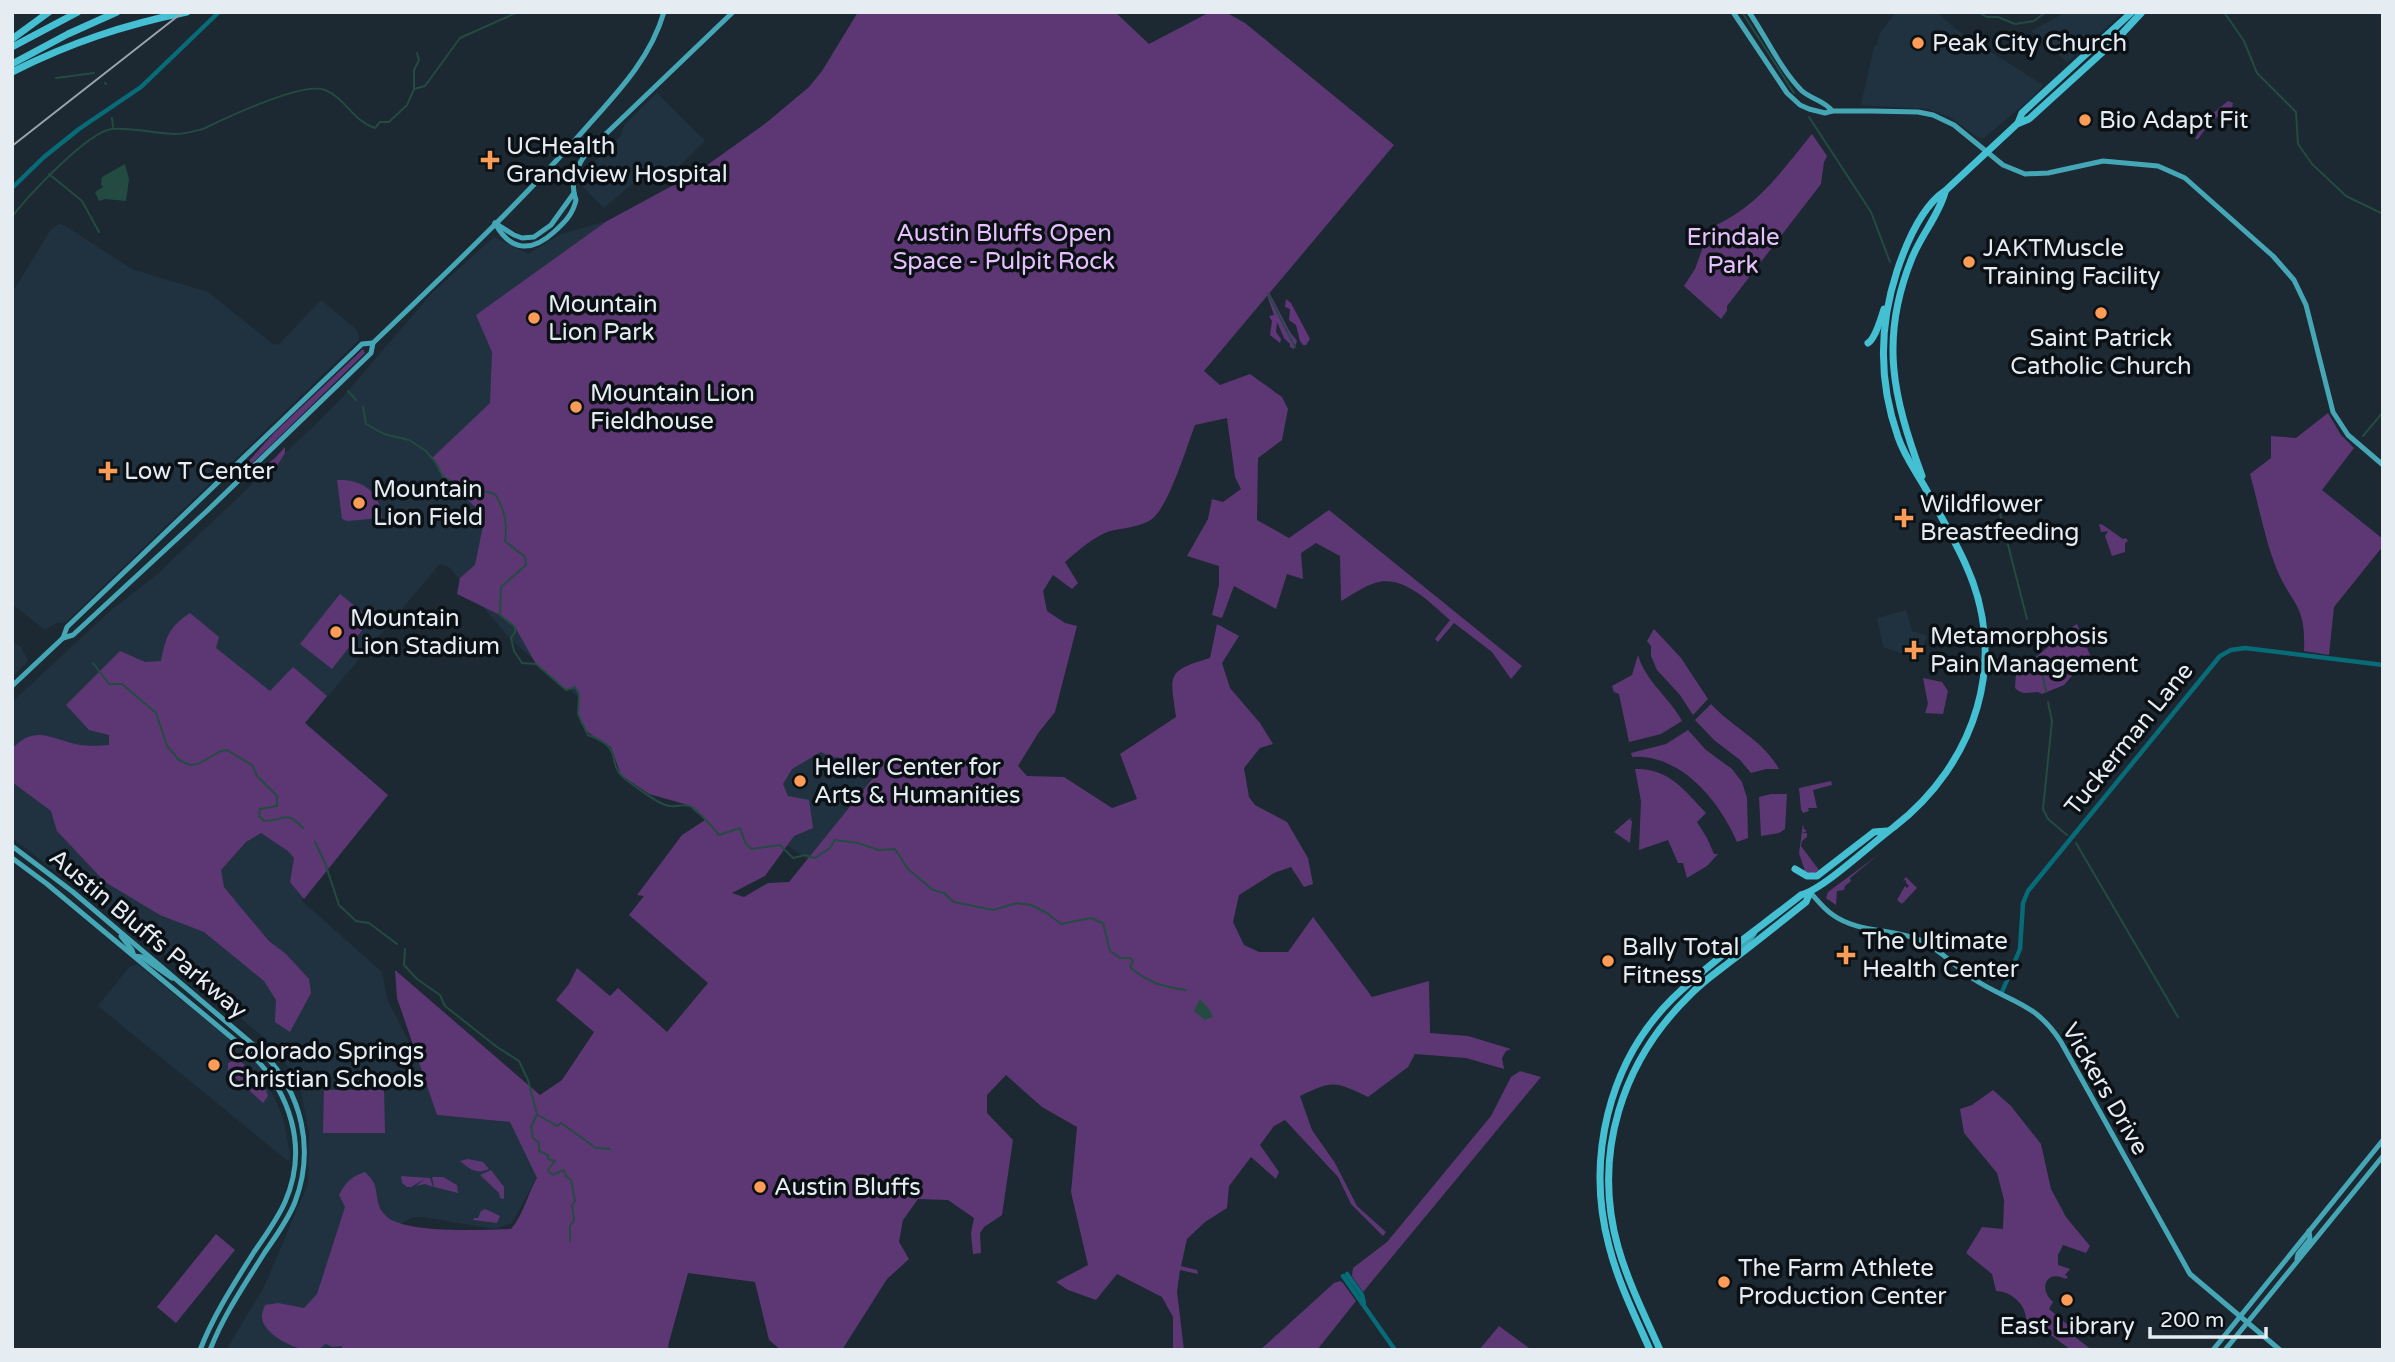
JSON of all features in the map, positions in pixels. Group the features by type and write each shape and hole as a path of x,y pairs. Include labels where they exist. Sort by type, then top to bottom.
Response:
{"highway":[{"path":"12,39 49,12"},
{"path":"12,47 78,12"},
{"path":"12,64 117,12"},
{"path":"12,72 79,41 145,21 187,12"},
{"path":"2017,124 2022,113 2132,12"},
{"path":"1868,343 1876,335 1877,324 1902,258 1935,197 1945,191 2017,124 2038,111 2117,39 2142,12"},
{"path":"1928,492 1902,419 1895,388 1893,360 1896,316 1906,272 1926,229 1942,204 1945,191"},
{"path":"1650,1350 1607,1240 1601,1206 1600,1154 1608,1110 1619,1080 1641,1039 1671,1001 1692,980 1801,895 1810,892 1925,800 1950,769 1970,731 1983,681 1985,651 1977,594 1966,564 1906,457 1886,394 1886,313 1893,285"},
{"path":"1884,355 1893,360"},
{"path":"1795,869 1807,876 1817,876 1874,832 1888,831"},
{"path":"1660,1350 1621,1256 1609,1202 1608,1161 1625,1089 1639,1058 1668,1017 1692,992 1806,902 1810,892"},
{"path":"1639,1058 1637,1052 1670,1008 1671,1001"}],"main road":[{"path":"63,638 73,635 208,510 371,353 373,343 545,174 627,82 650,48 664,12"},
{"path":"495,222 502,235 521,246 535,244 551,234 572,213 576,200 574,193 578,164 588,151 733,12"},
{"path":"1733,12 1792,99 1816,111 1918,112 1933,115 1954,125 2003,165 2025,174 2052,172 2088,162 2103,161 2158,166 2185,178 2273,256 2294,280 2310,317 2333,412 2348,435 2383,465"},
{"path":"1749,12 1795,83 1807,95 1829,106 1832,111"},
{"path":"12,686 63,638 67,628 362,344 373,343"},
{"name":"Austin Bluffs Parkway","path":"12,846 48,871 256,1047 279,1071 296,1102 305,1147 301,1182 292,1208 231,1305 210,1350"},
{"name":"Austin Bluffs Parkway","path":"12,858 261,1064 280,1090 293,1123 296,1155 288,1196 223,1301 200,1350"},
{"name":"Vickers Drive","path":"1810,892 1826,910 1840,919 1919,940 1936,949 1974,979 2036,1012 2056,1034 2186,1270 2198,1283 2280,1350"},
{"path":"109,922 130,947 134,957 142,957 185,986"},
{"path":"1730,963 1732,955 1753,938 1756,930"},
{"path":"2213,1350 2383,1140"},
{"path":"2225,1350 2383,1156"},
{"path":"2296,1262 2298,1254 2310,1239 2309,1231"}],"street":[{"path":"12,188 44,157 79,129 136,91 160,71 219,12"},
{"name":"Tuckerman Lane","path":"2002,992 2020,949 2023,903 2028,891 2220,656 2231,650 2245,648 2383,665"},
{"path":"1345,1275 1358,1300 1364,1304 1395,1350"}],"shaded area":[{"path":"1896,12 1937,12 1957,30 2043,85 2033,97 1984,138 1979,138 1950,117 1928,109 1861,105 1874,46"},
{"path":"2066,12 2123,13 2067,62 2031,31"},
{"path":"657,93 705,141 670,175 659,171 651,177 646,172 604,208 582,186 586,175 594,162 620,137 625,124"},
{"path":"125,164 129,179 126,201 99,201 95,192 103,187 102,177"},
{"path":"607,221 684,285 932,677 830,875 599,715 512,641 449,567 440,564 305,723 388,795 301,900 382,972 388,1001 421,1065 437,1115 510,1122 532,1159 537,1177 512,1223 495,1229 423,1217 413,1217 395,1227 342,1350 226,1350 264,1287 308,1184 309,1132 299,1082 270,1043 178,965 12,838 12,702 111,610 154,577 301,438 340,400 432,293 494,237 528,254 561,234"},
{"path":"59,224 132,269 208,292 274,345 279,344 321,300 356,329 359,336 358,341 66,622 56,623 45,630 12,604 12,293 51,229"},
{"path":"1269,292 1297,341 1294,349 1284,338 1277,322 1276,332 1281,339 1280,343 1270,335 1272,321 1269,316 1274,315 1267,295"},
{"path":"1286,299 1291,303 1310,339 1306,345 1300,341 1296,325 1289,320 1290,309 1285,307"},
{"path":"1906,610 1912,631 1927,636 1918,659 1883,647 1877,618"},
{"path":"12,641 21,647 28,661 15,674 12,671"},
{"name":"Colorado Springs Christian Schools","path":"137,964 247,1053 261,1069 283,1117 289,1162 98,1006 129,967"},
{"path":"1200,999 1213,1017 1205,1020 1194,1011"}],"green space":[{"name":"Austin Bluffs Open Space - Pulpit Rock","path":"858,12 1115,12 1149,44 1210,12 1225,12 1245,23 1394,145 1204,371 1220,385 1250,374 1282,397 1288,409 1282,440 1258,458 1257,520 1289,538 1329,510 1522,666 1511,679 1492,652 1454,623 1438,642 1435,639 1450,620 1416,592 1396,583 1375,583 1341,601 1340,556 1316,543 1301,553 1303,579 1287,574 1276,609 1234,586 1222,618 1212,615 1219,585 1219,566 1187,556 1208,519 1212,499 1223,502 1241,489 1235,477 1227,418 1195,425 1171,489 1152,519 1137,526 1110,531 1092,540 1065,562 1078,583 1072,589 1053,575 1043,591 1047,611 1065,623 1077,626 1055,712 1018,766 1027,776 1064,777 1112,808 1137,799 1120,754 1176,717 1174,676 1185,667 1210,658 1217,624 1239,636 1222,663 1230,688 1260,723 1273,744 1260,748 1244,768 1249,797 1255,805 1287,822 1308,858 1313,884 1304,887 1291,867 1274,873 1239,895 1233,922 1244,945 1259,952 1288,952 1313,917 1372,997 1429,981 1430,1033 1468,1036 1511,1049 1506,1051 1502,1058 1504,1069 1466,1058 1415,1054 1408,1067 1368,1097 1334,1084 1300,1096 1312,1130 1335,1163 1357,1206 1386,1232 1383,1236 1351,1204 1338,1177 1285,1120 1274,1126 1260,1145 1279,1172 1276,1179 1251,1157 1229,1186 1227,1208 1205,1222 1187,1239 1181,1266 1197,1270 1198,1274 1180,1270 1177,1292 1184,1350 1173,1350 1173,1317 1162,1297 1117,1274 1096,1300 1068,1290 1056,1282 1088,1265 1071,1192 1077,1127 1042,1107 1006,1075 987,1095 987,1113 1013,1140 1002,1215 984,1227 980,1233 981,1253 973,1254 971,1233 974,1218 948,1200 918,1199 903,1220 899,1242 909,1259 887,1279 842,1350 781,1350 769,1340 755,1282 688,1273 668,1346 670,1350 342,1350 342,1346 332,1347 326,1344 316,1350 309,1350 291,1345 274,1335 263,1323 265,1305 278,1303 304,1308 317,1294 345,1207 339,1195 353,1178 365,1172 367,1174 374,1184 380,1209 395,1222 409,1226 465,1230 511,1229 537,1178 510,1122 437,1115 397,998 395,970 540,1095 562,1080 594,1032 556,1000 577,968 610,996 618,988 667,1032 708,983 629,915 644,896 637,895 682,835 705,820 688,805 649,794 621,775 611,747 589,733 581,723 575,687 566,690 536,664 515,627 500,615 457,594 460,578 475,565 485,516 443,477 432,458 490,403 492,352 476,315 607,221 696,173 766,123 809,87 822,71","holes":["821,752 831,757 843,758 848,774 860,774 882,767 789,882 768,883 744,897 732,893 765,876 794,836 813,828 809,800 788,796 783,784 792,769"]},
{"path":"2228,101 2233,103 2232,108 2211,121 2198,139 2195,139 2206,119"},
{"name":"Erindale Park","path":"1812,134 1827,156 1821,184 1727,306 1721,319 1684,286 1695,269 1710,228 1727,220 1755,200"},
{"path":"363,349 365,353 237,478 235,476 275,432"},
{"path":"2328,413 2341,435 2354,448 2322,490 2383,539 2383,546 2334,607 2329,655 2304,651 2301,614 2277,570 2250,474 2271,458 2271,436 2296,438"},
{"path":"285,447 285,453 272,474 269,476 258,471 275,458"},
{"name":"Mountain Lion Field","path":"337,480 355,482 374,494 382,518 347,521 342,519"},
{"path":"2099,524 2123,539 2126,538 2128,541 2125,543 2125,552 2112,556 2105,536 2108,531 2101,532"},
{"name":"Mountain Lion Stadium","path":"340,594 371,619 332,669 300,644"},
{"path":"190,613 219,637 216,648 270,691 293,667 327,696 305,723 388,795 304,899 290,882 294,858 261,833 246,842 221,870 224,887 269,941 286,954 309,979 311,993 290,1032 275,1022 276,1000 264,981 204,932 160,915 105,882 57,831 51,811 12,782 12,749 29,737 44,735 80,745 109,745 109,735 89,730 66,705 120,651 145,662 161,661 169,633"},
{"path":"2077,624 2090,655 2064,685 2042,694 2023,693 2015,688 2016,673 2064,634 2066,637 2074,631 2072,627"},
{"path":"1654,629 1681,658 1708,699 1693,715 1680,695 1657,670 1651,656 1651,646 1647,641"},
{"path":"1638,655 1652,682 1682,721 1661,734 1629,742 1619,694 1614,692 1612,686 1632,675"},
{"path":"1923,678 1942,682 1948,691 1943,714 1925,713 1928,704"},
{"path":"1711,704 1765,750 1779,769 1751,773 1740,760 1714,740 1695,720"},
{"path":"1688,730 1706,750 1732,769 1742,782 1747,798 1748,838 1737,842 1709,796 1682,772 1667,763 1632,757 1631,753 1666,744"},
{"path":"1635,769 1667,776 1706,813 1697,822 1714,854 1718,854 1707,866 1687,878 1683,863 1678,863 1668,840 1639,850 1641,801"},
{"path":"1831,781 1832,785 1813,790 1817,808 1808,808 1809,811 1803,813 1799,788"},
{"path":"1787,794 1785,829 1779,833 1761,836 1759,797"},
{"path":"1630,818 1632,821 1630,843 1614,832"},
{"path":"1803,824 1807,831 1802,833 1807,833 1807,837 1801,846 1819,870 1813,874 1805,871 1799,853"},
{"path":"1878,855 1850,878 1851,881 1844,890 1837,891 1836,905 1826,898 1828,892"},
{"path":"1906,877 1917,888 1902,904 1897,900 1905,886 1909,886 1906,880 1903,881"},
{"path":"237,1059 245,1065 238,1071 250,1081 254,1075 265,1087 268,1096 263,1103 228,1071 228,1063"},
{"path":"1520,1071 1541,1077 1363,1292 1352,1276 1353,1268 1387,1242 1491,1116 1511,1077"},
{"path":"324,1090 384,1090 385,1133 323,1133"},
{"path":"1993,1090 2011,1106 2041,1144 2051,1189 2066,1217 2090,1246 2086,1253 2063,1245 2058,1255 2058,1265 2070,1269 2065,1275 2068,1277 2049,1278 2045,1286 2048,1297 2053,1302 2049,1309 2074,1330 2071,1334 2092,1350 2071,1350 2036,1324 2026,1321 2021,1304 2007,1293 1996,1291 1992,1274 1966,1253 1982,1227 2003,1229 2004,1200 1997,1173 1964,1133 1960,1109 1972,1105"},
{"path":"468,1159 483,1162 489,1169 473,1170 460,1161"},
{"path":"491,1170 504,1187 504,1199 500,1198 499,1193 480,1175"},
{"path":"401,1176 430,1178 433,1187 425,1184 416,1186 425,1179 407,1187 402,1183"},
{"path":"432,1177 443,1177 457,1185 458,1193 434,1187"},
{"path":"485,1209 500,1216 497,1223 473,1220"},
{"path":"216,1234 235,1250 176,1323 157,1307"},
{"path":"1340,1281 1356,1301 1317,1350 1260,1350 1334,1283"},
{"path":"1499,1326 1532,1350 1479,1350"}],"waterway":[{"path":"12,217 30,195 74,152 112,129 186,133 203,129 282,95 314,89 332,94 360,120 375,128 380,122 389,122 407,105 414,89 425,86 460,38 518,12"},
{"path":"1742,12 1794,93"},
{"path":"1978,12 2015,24 2034,21 2046,12"},
{"path":"2224,12 2244,41 2257,73 2296,112 2298,144 2312,164 2346,196 2383,214"},
{"path":"414,89 414,70 419,60 417,53"},
{"path":"56,78 94,73"},
{"path":"1809,117 1871,212 1890,262"},
{"path":"112,118 113,127"},
{"path":"49,174 82,201 99,232"},
{"path":"1268,294 1295,347"},
{"path":"348,391 356,400"},
{"path":"363,407 366,424 384,434 409,440 426,451 443,477 456,484 495,494 504,516 505,541 525,557 526,565 501,587 500,615 515,627 511,638 514,651 522,663 536,664 566,690 575,687 579,694 578,714 588,735 607,745 619,772 640,790 666,805 692,807 719,835 740,828 746,844 752,849 780,845 793,858 805,855 815,858 830,848 835,840 858,843 879,850 895,849 908,869 933,890 944,893 954,902 993,910 1017,903 1031,905 1061,924 1091,918 1103,923 1110,951 1120,958 1130,958 1133,961 1130,967 1136,972 1156,983 1186,990"},
{"path":"2363,436 2383,412"},
{"path":"1997,502 2027,619"},
{"path":"93,663 109,684 122,684 156,713 167,746 179,760 190,765 198,764 227,750 252,765 257,776 277,796 277,806 260,809 259,816 264,821 288,817 303,828"},
{"path":"2043,677 2046,692"},
{"path":"2048,702 2052,721 2043,809 2048,819 2067,835"},
{"path":"315,842 339,905 356,921 369,923 397,944"},
{"path":"2076,843 2178,1017"},
{"path":"405,949 404,965 417,979 440,995 445,1006 519,1061 528,1080 537,1114 531,1127 533,1138 539,1143 539,1151 555,1161 548,1170 552,1175 564,1170 571,1180 575,1201 572,1205 574,1220 570,1226 570,1241"},
{"path":"538,1115 557,1126 561,1123 596,1148 610,1149"}],"railway":[{"path":"12,146 183,12"}],"place":[{"name":"Peak City Church","path":"1918,43"},
{"name":"Bio Adapt Fit","path":"2085,120"},
{"name":"UCHealth Grandview Hospital","path":"490,160"},
{"name":"JAKTMuscle Training Facility","path":"1969,262"},
{"name":"Saint Patrick Catholic Church","path":"2101,313"},
{"name":"Mountain Lion Park","path":"534,318"},
{"name":"Mountain Lion Fieldhouse","path":"576,407"},
{"name":"Low T Center","path":"108,471"},
{"name":"Mountain Lion Field","path":"359,503"},
{"name":"Wildflower Breastfeeding","path":"1904,518"},
{"name":"Mountain Lion Stadium","path":"336,632"},
{"name":"Metamorphosis Pain Management","path":"1914,650"},
{"name":"Heller Center for Arts & Humanities","path":"800,781"},
{"name":"The Ultimate Health Center","path":"1846,955"},
{"name":"Bally Total Fitness","path":"1608,961"},
{"name":"Colorado Springs Christian Schools","path":"214,1065"},
{"name":"Austin Bluffs","path":"760,1187"},
{"name":"The Farm Athlete Production Center","path":"1724,1282"},
{"name":"East Library","path":"2067,1300"}]}
